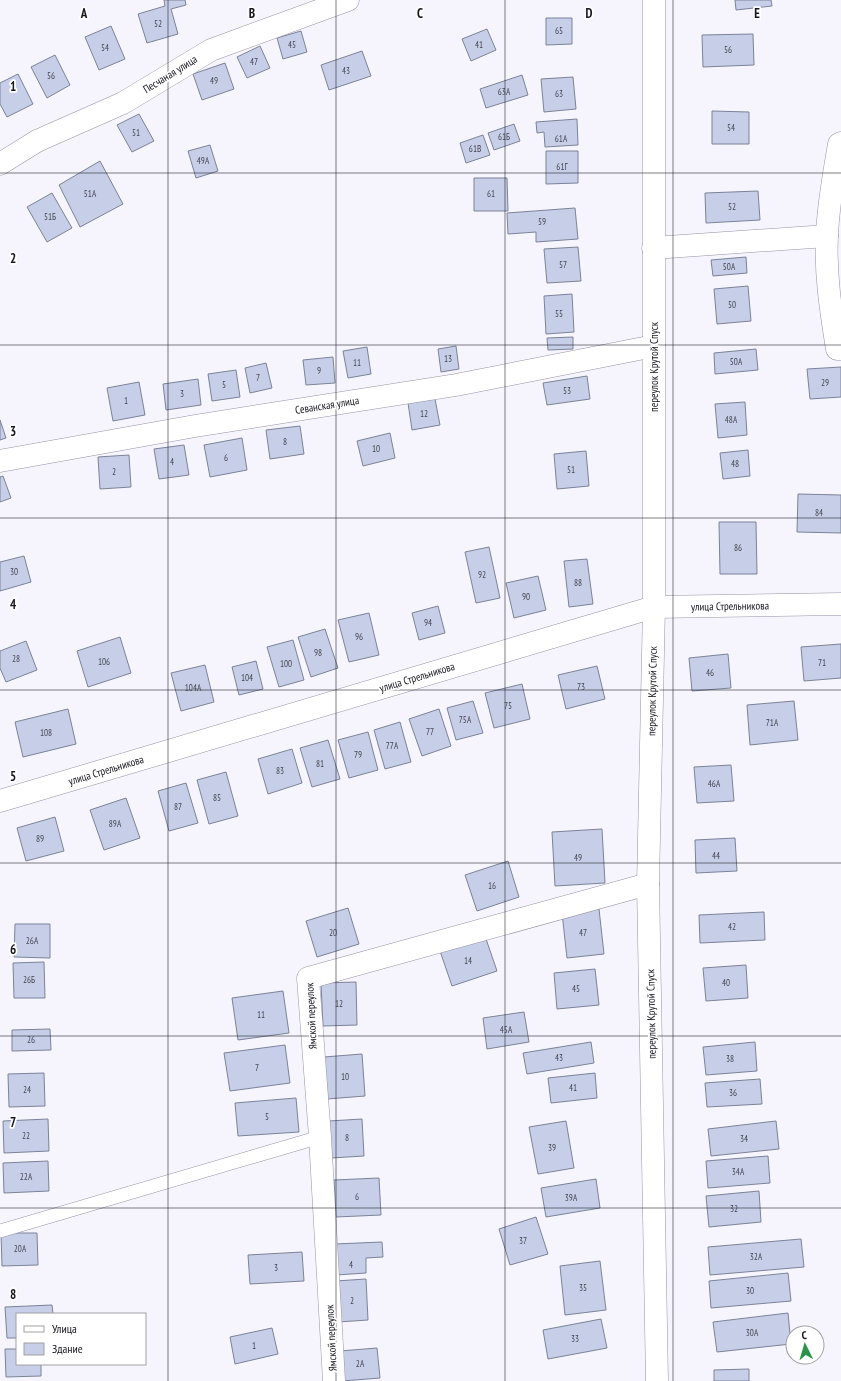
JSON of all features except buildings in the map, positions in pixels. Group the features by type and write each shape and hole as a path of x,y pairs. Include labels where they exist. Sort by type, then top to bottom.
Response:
{"street":[{"name":"Песчаная улица","path":"0,164 37,141 123,103 211,50 348,0"},
{"name":"переулок Крутой Спуск","path":"654,0 654,607 648,884 657,1381"},
{"path":"841,143 839,144 834,176 827,236 828,295 837,348 841,349"},
{"path":"653,248 827,236"},
{"name":"Севанская улица","path":"0,461 195,426 456,385 654,346"},
{"name":"улица Стрельникова","path":"0,801 654,607 841,604"},
{"name":"Ямской переулок","path":"334,1381 320,1138 308,978 648,884"}],"lane":[{"path":"0,1231 320,1138"}]}
